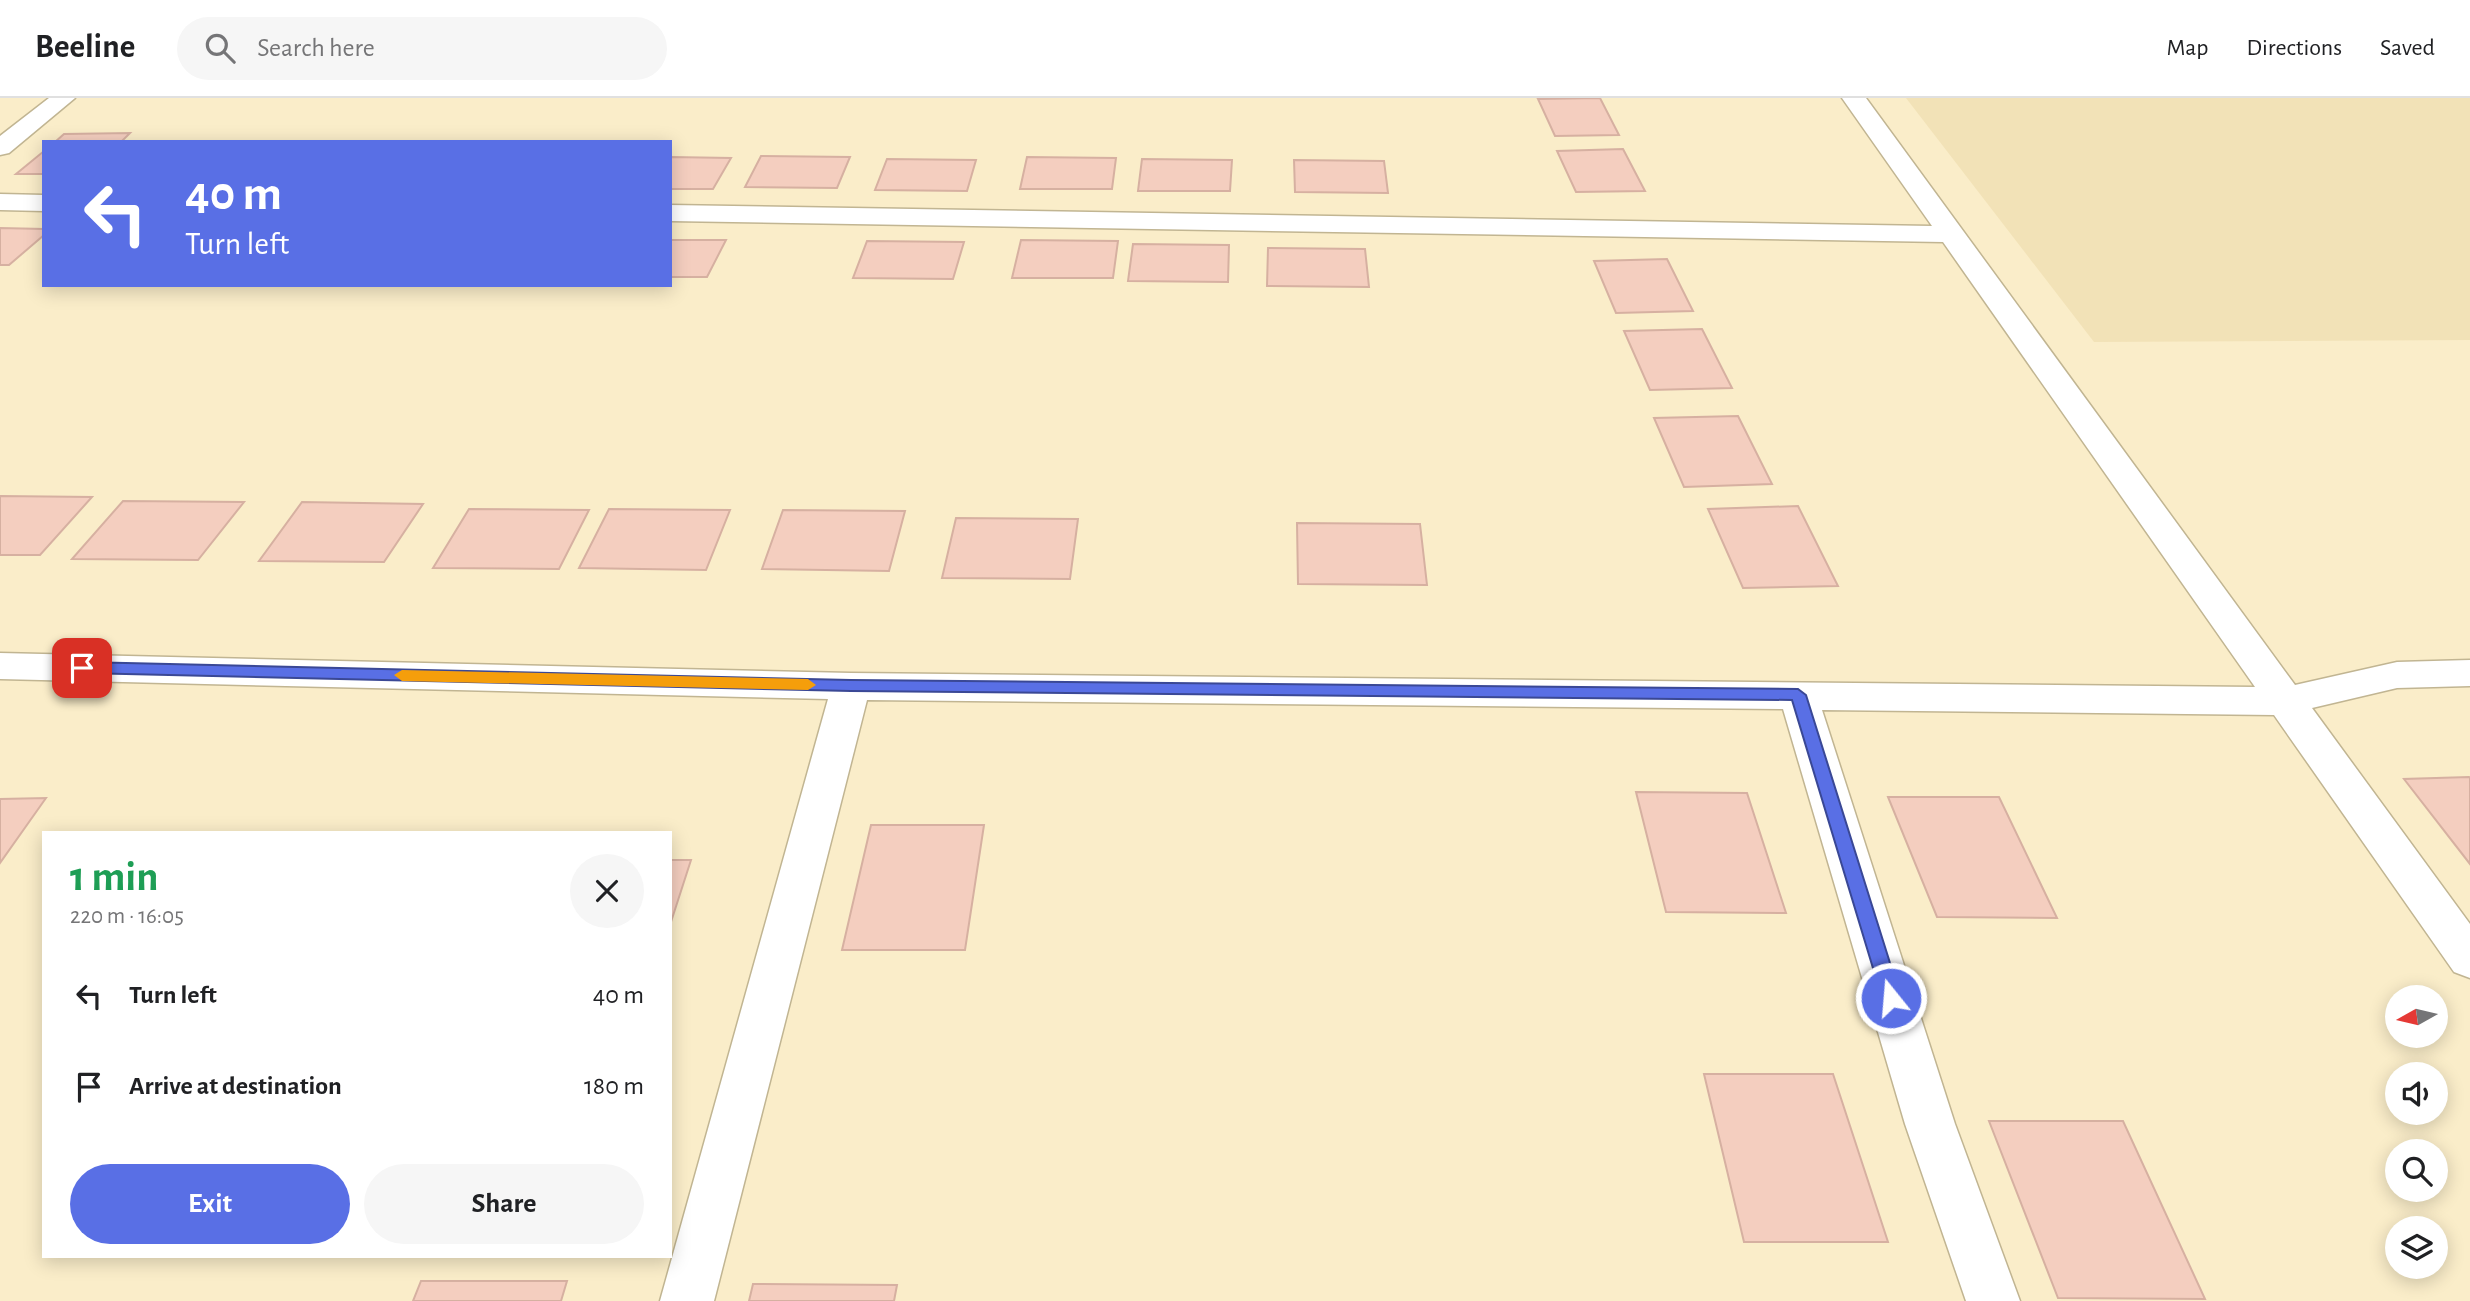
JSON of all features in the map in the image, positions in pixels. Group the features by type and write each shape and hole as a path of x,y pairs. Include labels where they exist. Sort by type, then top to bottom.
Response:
{"street":[{"path":"0,148 63,98"},
{"path":"1854,98 2470,959"},
{"path":"0,202 42,203"},
{"path":"672,213 1952,234"},
{"path":"0,666 851,686 2285,701 2397,675 2470,673"},
{"path":"687,1301 851,686"},
{"path":"1798,695 1930,1124 1993,1301"}],"shaded area":[{"path":"1906,98 2470,98 2470,340 2094,342"}],"building":[{"path":"1600,98 1619,135 1555,136 1538,99"},
{"path":"130,133 123,140 57,140 64,134"},
{"path":"1623,149 1645,191 1576,192 1557,151"},
{"path":"42,153 42,174 16,174"},
{"path":"761,156 850,157 837,188 745,187"},
{"path":"672,157 731,158 713,189 672,189"},
{"path":"1027,157 1116,158 1112,189 1020,189"},
{"path":"887,159 976,160 967,191 875,190"},
{"path":"1142,159 1232,160 1230,191 1138,191"},
{"path":"1294,160 1384,161 1388,193 1295,192"},
{"path":"0,228 42,229 42,237 9,265 0,265"},
{"path":"672,240 726,240 707,277 672,277"},
{"path":"1021,240 1118,241 1113,278 1012,278"},
{"path":"867,241 964,242 953,279 853,278"},
{"path":"1133,244 1229,245 1228,282 1128,281"},
{"path":"1268,248 1365,249 1369,287 1267,286"},
{"path":"1667,259 1693,311 1616,313 1594,261"},
{"path":"1702,329 1732,388 1650,390 1624,331"},
{"path":"1738,416 1772,484 1684,487 1654,418"},
{"path":"0,496 92,497 40,555 0,555"},
{"path":"123,501 244,502 198,560 72,559"},
{"path":"302,502 423,504 384,562 259,561"},
{"path":"1798,506 1838,586 1743,588 1708,509"},
{"path":"469,509 589,510 559,569 433,568"},
{"path":"609,509 730,510 706,570 579,568"},
{"path":"783,510 905,511 889,571 762,569"},
{"path":"956,518 1078,519 1070,579 942,578"},
{"path":"1297,523 1420,524 1427,585 1298,584"},
{"path":"2470,778 2470,864 2404,779"},
{"path":"1636,792 1747,793 1786,913 1666,912"},
{"path":"1888,797 1999,797 2057,918 1937,917"},
{"path":"46,798 0,863 0,799"},
{"path":"871,825 984,825 965,950 842,950"},
{"path":"672,860 691,860 672,919"},
{"path":"1704,1074 1833,1074 1888,1242 1744,1242"},
{"path":"1989,1121 2123,1121 2205,1299 2058,1298"},
{"path":"421,1281 567,1281 561,1301 413,1301"},
{"path":"753,1284 897,1285 894,1301 749,1301"}],"slow traffic":[{"path":"402,675 808,685"}],"route":[{"path":"82,668 851,686 1798,695 1891,998"}]}
